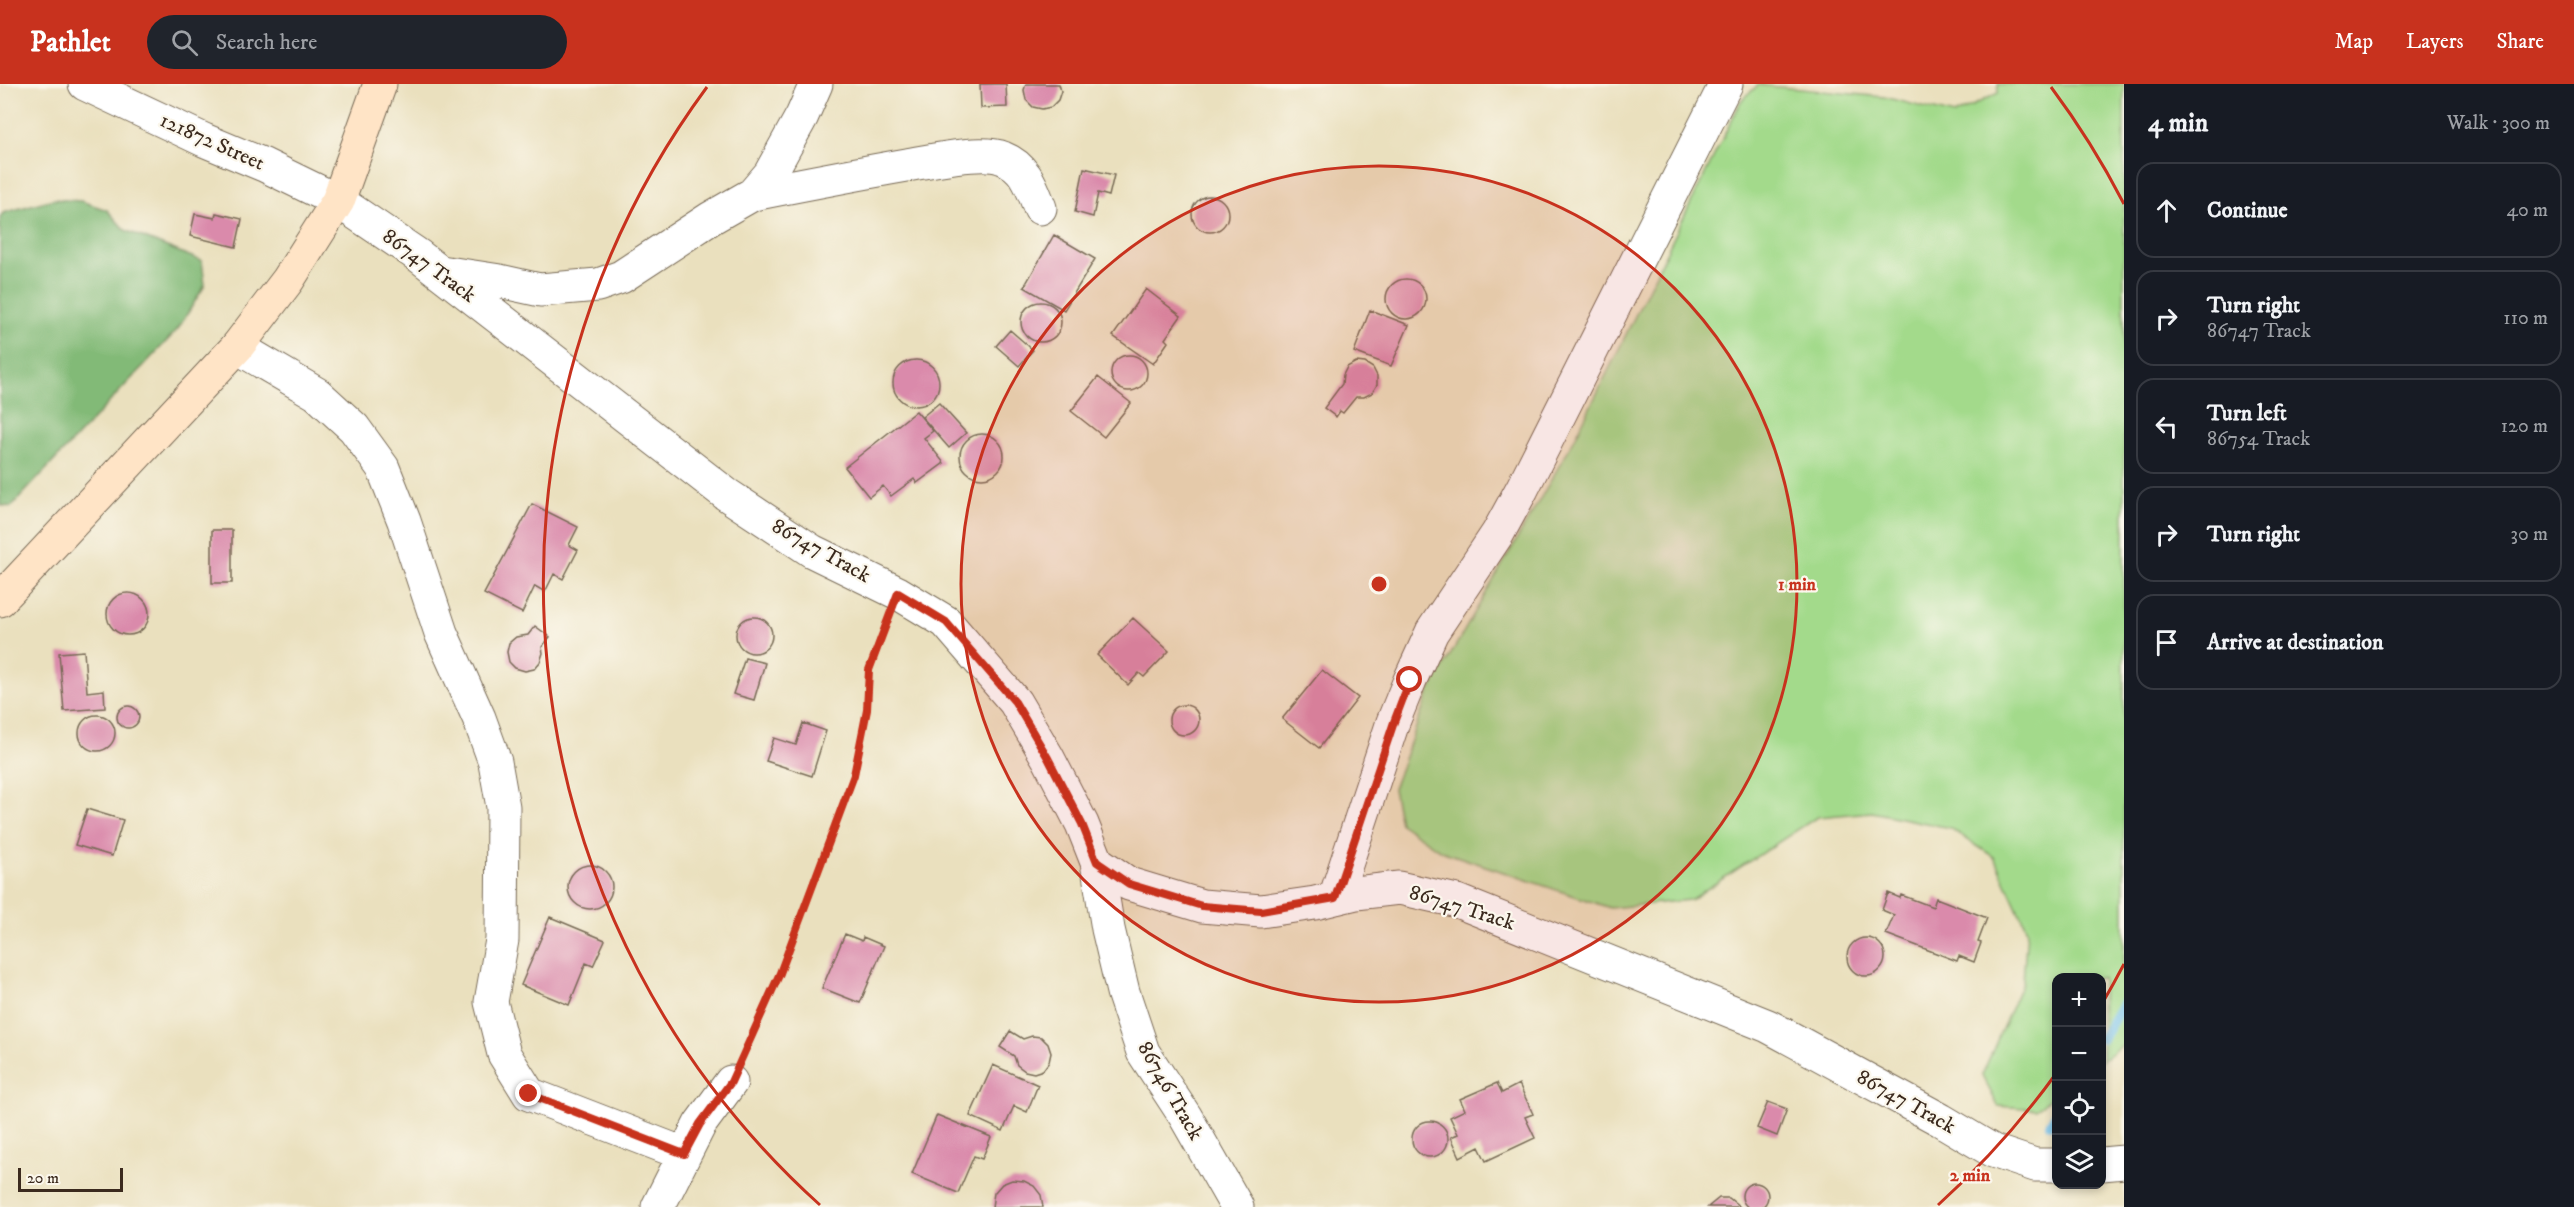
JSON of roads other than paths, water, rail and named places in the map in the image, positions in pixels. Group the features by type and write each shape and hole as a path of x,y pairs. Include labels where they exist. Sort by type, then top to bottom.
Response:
{"street":[{"name":"121872 Street","path":"85,84 338,201"},
{"path":"0,600 237,347 288,280 338,201 380,84"},
{"path":"753,194 770,174 802,116 816,84"},
{"path":"1335,898 1394,722 1432,632 1498,533 1522,489 1726,84"},
{"path":"439,272 501,281 540,290 597,285 621,277 711,218 753,194 859,173 973,155 1002,158 1021,170 1030,181 1040,208"},
{"name":"86747 Track","path":"338,201 439,272 726,494 812,550 898,593 946,622 1015,702 1072,805 1097,862 1129,884 1202,906 1261,911 1356,893 1399,888 1457,901 1768,1026 1941,1120 1993,1151 2035,1165 2052,1165"},
{"path":"237,347 317,394 354,428 383,468 404,521 441,633 479,718 495,762 503,807 502,940 491,1002 504,1054 529,1094 684,1154"},
{"name":"86746 Track","path":"1097,862 1108,929 1123,992 1143,1052 1185,1116 1237,1207"},
{"path":"658,1207 700,1124 731,1082"},
{"path":"2106,1164 2124,1162"}],"waterway":[{"path":"2106,1032 2124,1002"}]}
